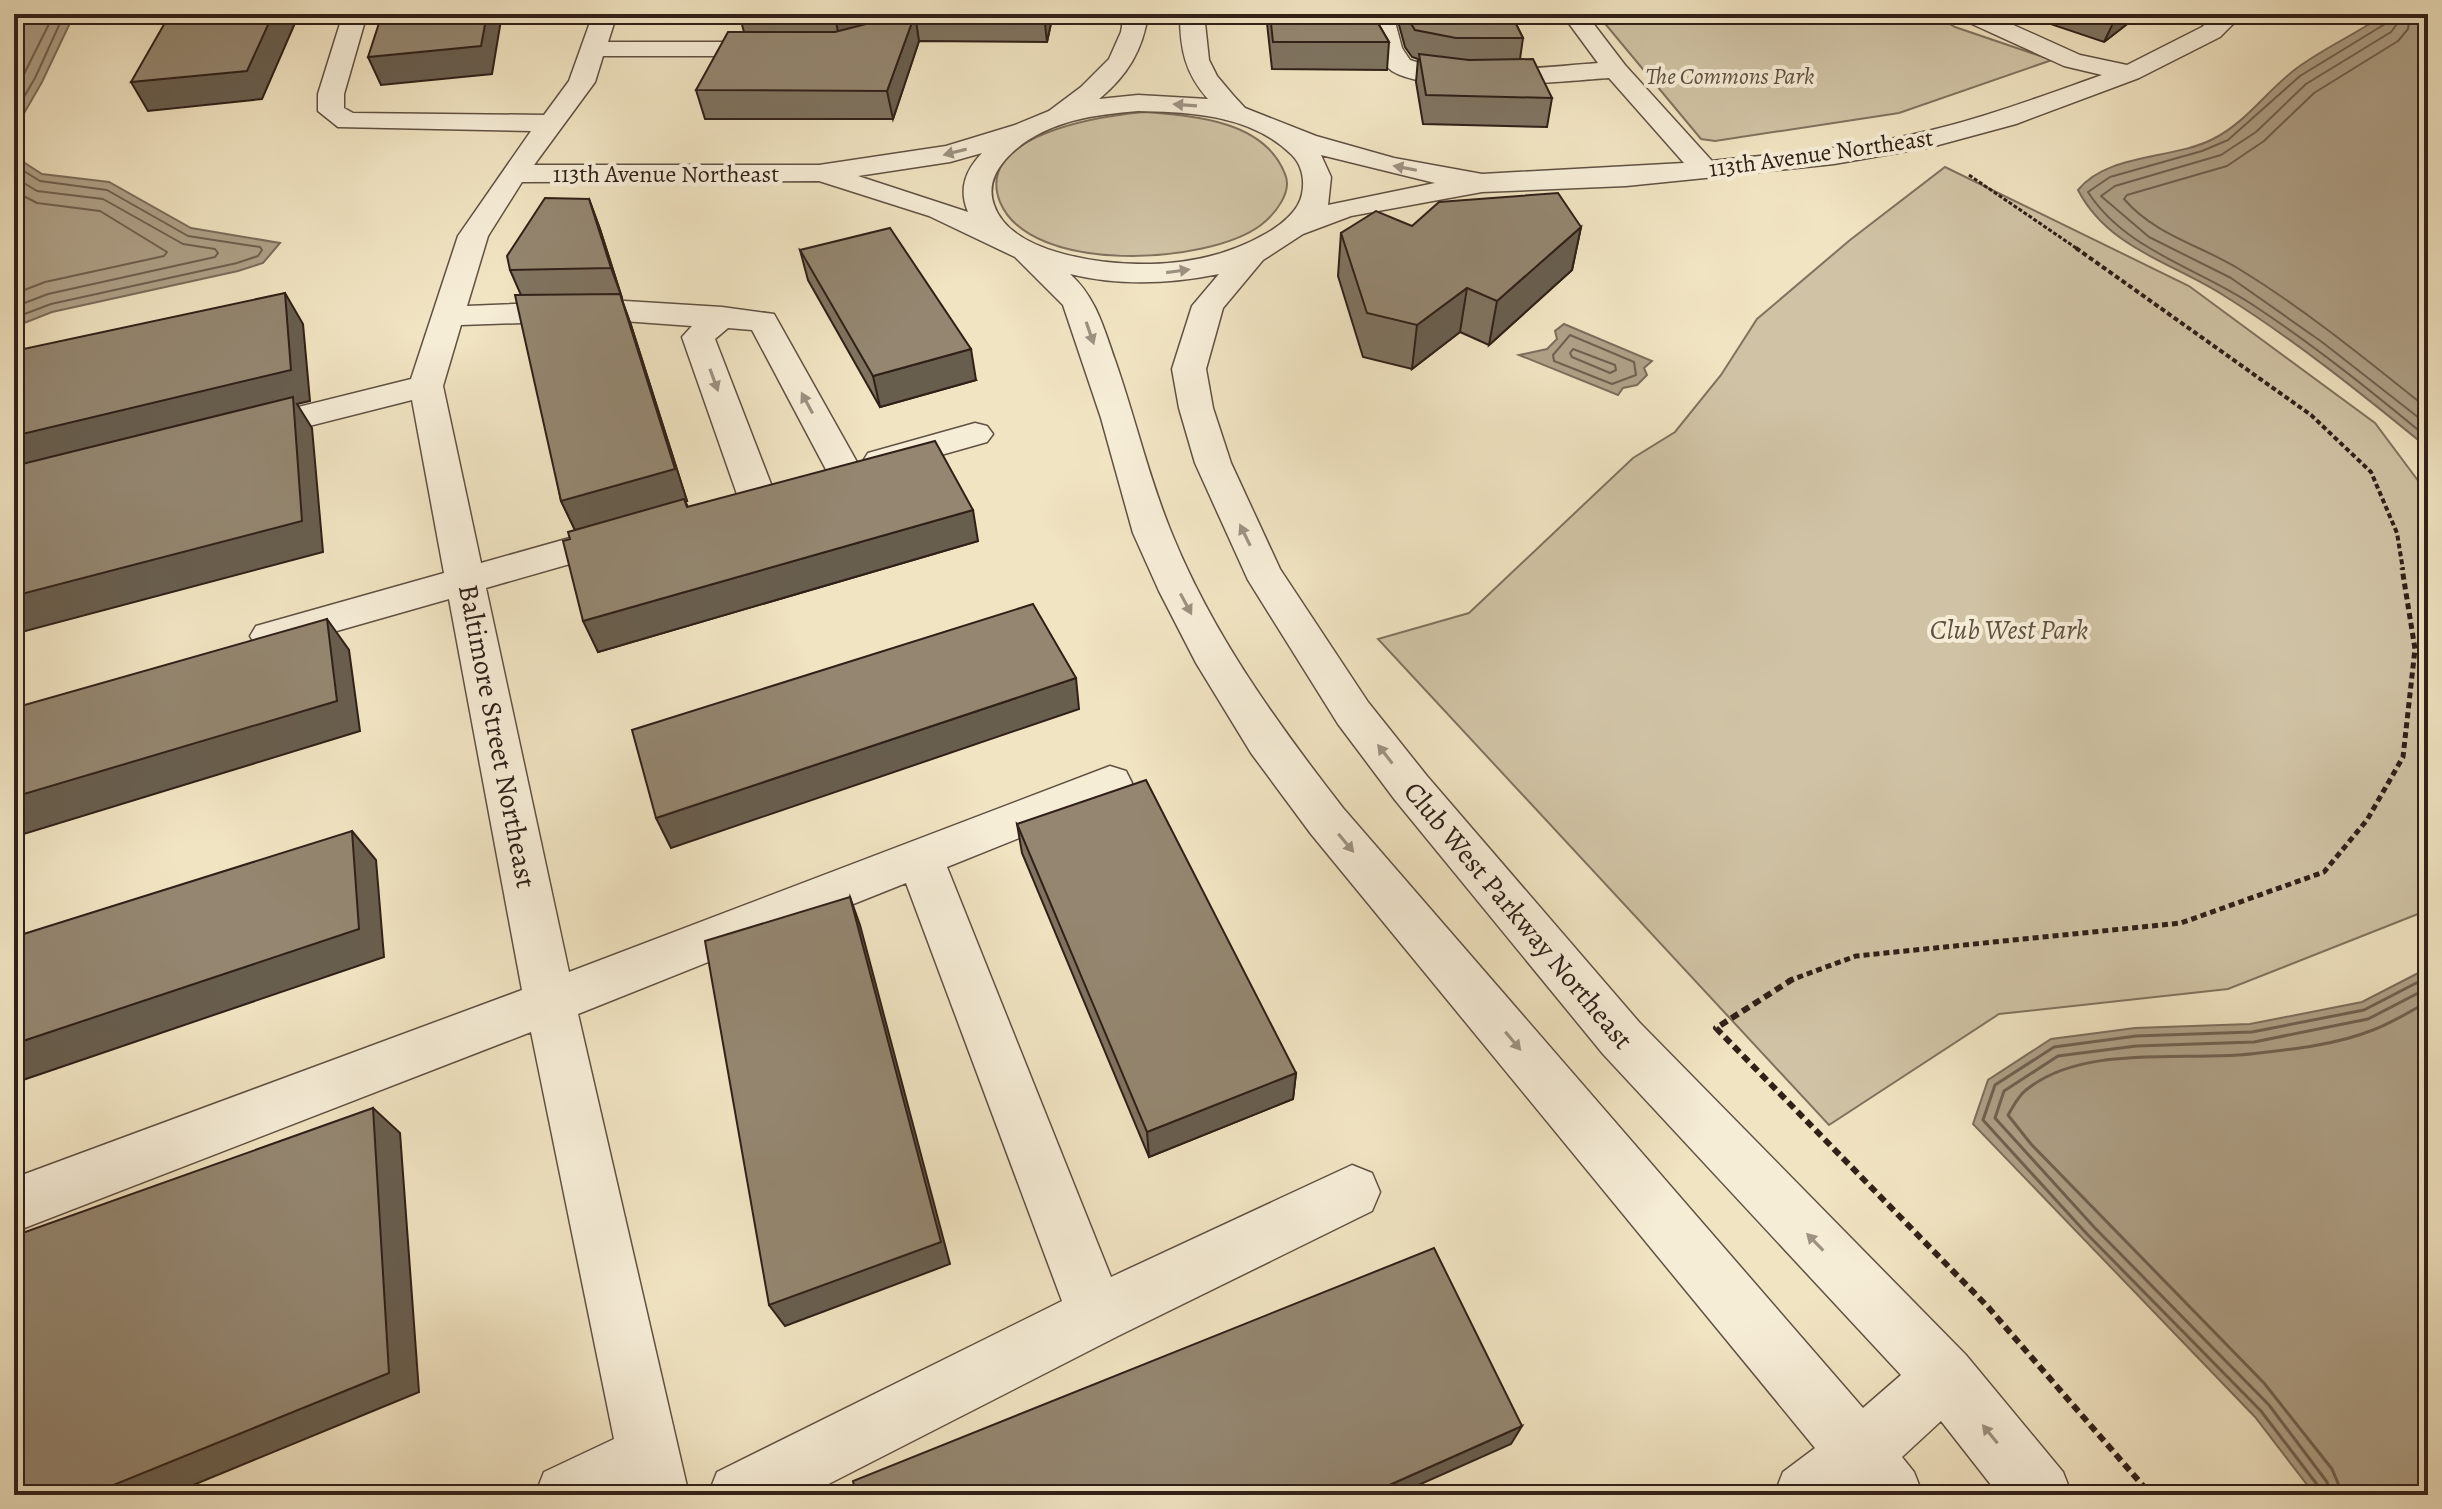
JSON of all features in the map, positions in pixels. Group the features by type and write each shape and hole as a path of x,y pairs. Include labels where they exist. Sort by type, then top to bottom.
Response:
{"street":[{"path":"355,14 331,94 331,111 347,121 553,123"},
{"path":"1136,14 1133,38 1125,58 1094,92 994,151 976,179 978,209 1065,286 1079,304 1118,418 1152,533 1217,663 1266,741 1327,821 1876,1474"},
{"path":"1192,14 1191,48 1199,72 1236,114"},
{"path":"1381,14 1390,51 1401,66 1438,75 1525,75 1616,70"},
{"path":"1574,14 1616,70 1705,170"},
{"path":"1969,14 2073,61 2130,73"},
{"name":"113th Avenue Northeast","path":"1252,254 1297,227 1344,209 1482,183 1705,170 1834,156 1931,139 2007,118 2130,73 2211,32 2231,14"},
{"path":"600,32 810,49"},
{"name":"Baltimore Street Northeast","path":"600,32 582,82 513,174 473,236 426,386 550,1002 652,1476"},
{"path":"1037,125 1081,111 1120,104 1200,106 1236,114"},
{"name":"113th Avenue Northeast","path":"1236,114 1286,136 1383,164 1482,183"},
{"name":"113th Avenue Northeast","path":"513,174 819,173 950,154 1037,125"},
{"path":"1286,136 1308,156 1318,179 1315,203 1297,227"},
{"name":"113th Avenue Northeast","path":"819,173 939,210 1014,244"},
{"path":"1014,244 1066,265 1125,273 1162,273 1209,267 1252,254"},
{"name":"Club West Parkway Northeast","path":"1252,254 1208,306 1189,369 1196,408 1213,463 1262,571 1353,713 1411,788 1611,1026 1944,1377 2040,1495"},
{"path":"448,316 609,310 763,321 786,488"},
{"path":"722,317 698,337 786,488"},
{"path":"212,440 426,386"},
{"path":"786,488 975,434"},
{"path":"241,644 657,526"},
{"path":"14,1205 550,1002 1110,783"},
{"path":"920,858 1097,1315"},
{"path":"740,1495 1097,1315 1352,1192"},
{"path":"1806,1495 1876,1474 1944,1377"},
{"path":"567,1495 652,1476"}],"path":[{"path":"1957,167 2124,281 2311,415 2371,472 2397,533 2415,649 2403,757 2367,820 2324,872 2181,923 1856,956 1786,982 1716,1028 1988,1307 2151,1495"}],"green space":[{"name":"The Commons Park","path":"1597,14 1933,14 1955,27 2052,60 1899,113 1715,141 1701,139"},
{"path":"1144,112 1225,124 1261,142 1275,156 1287,181 1285,195 1277,209 1261,225 1236,238 1202,249 1163,255 1122,256 1082,252 1046,242 1018,226 1000,202 997,179 1005,160 1023,145 1046,133 1100,118"},
{"name":"Club West Park","path":"1945,167 2189,286 2375,423 2428,494 2428,910 2228,989 1999,1014 1829,1125 1378,639 1469,613 1633,458 1675,432 1721,375 1757,319 1850,240"}],"water":[{"path":"14,14 80,14 69,25 16,127 14,138"},
{"path":"2385,14 2428,14 2428,448 2328,368 2250,312 2123,240 2091,210 2078,190 2106,169 2197,146 2213,139 2247,115 2297,68"},
{"path":"14,156 42,174 109,182 191,228 280,243 263,263 238,271 52,312 14,327"},
{"path":"1564,324 1652,361 1644,368 1647,375 1637,385 1623,388 1618,395 1519,355 1547,349 1557,339 1555,331"},
{"path":"2428,968 2428,1495 2315,1495 2255,1417 1973,1124 1988,1080 2051,1039 2135,1028 2250,1024 2362,1002"}],"building":[{"path":"170,14 273,14 247,71 131,82"},
{"path":"382,14 487,14 481,46 368,57"},
{"path":"900,14 915,14 887,91 696,90 728,32 835,32"},
{"path":"927,14 1044,14 1044,15"},
{"path":"1270,14 1374,14 1389,42 1273,42"},
{"path":"1406,14 1511,14 1523,38 1456,38 1415,30"},
{"path":"1419,54 1469,60 1533,59 1552,98 1426,95"},
{"path":"1558,193 1581,227 1497,301 1467,288 1417,325 1367,313 1341,233 1376,211 1412,226 1439,202"},
{"path":"545,198 589,199 611,268 510,270 507,256"},
{"path":"890,228 971,349 873,376 800,250"},
{"path":"285,293 291,370 14,436 14,351"},
{"path":"620,294 675,469 561,501 515,295"},
{"path":"293,397 302,521 14,596 14,466"},
{"path":"935,441 973,510 583,621 563,541 570,539 568,532 684,499 687,507"},
{"path":"1033,604 1076,678 656,818 632,730"},
{"path":"327,619 337,701 14,797 14,708"},
{"path":"1146,780 1296,1073 1147,1132 1017,824"},
{"path":"352,831 359,929 14,1044 14,937"},
{"path":"850,897 941,1242 769,1305 705,941"},
{"path":"373,1108 389,1373 89,1495 14,1495 14,1236"},
{"path":"1434,1248 1522,1426 1367,1495 856,1495 853,1481"}]}
